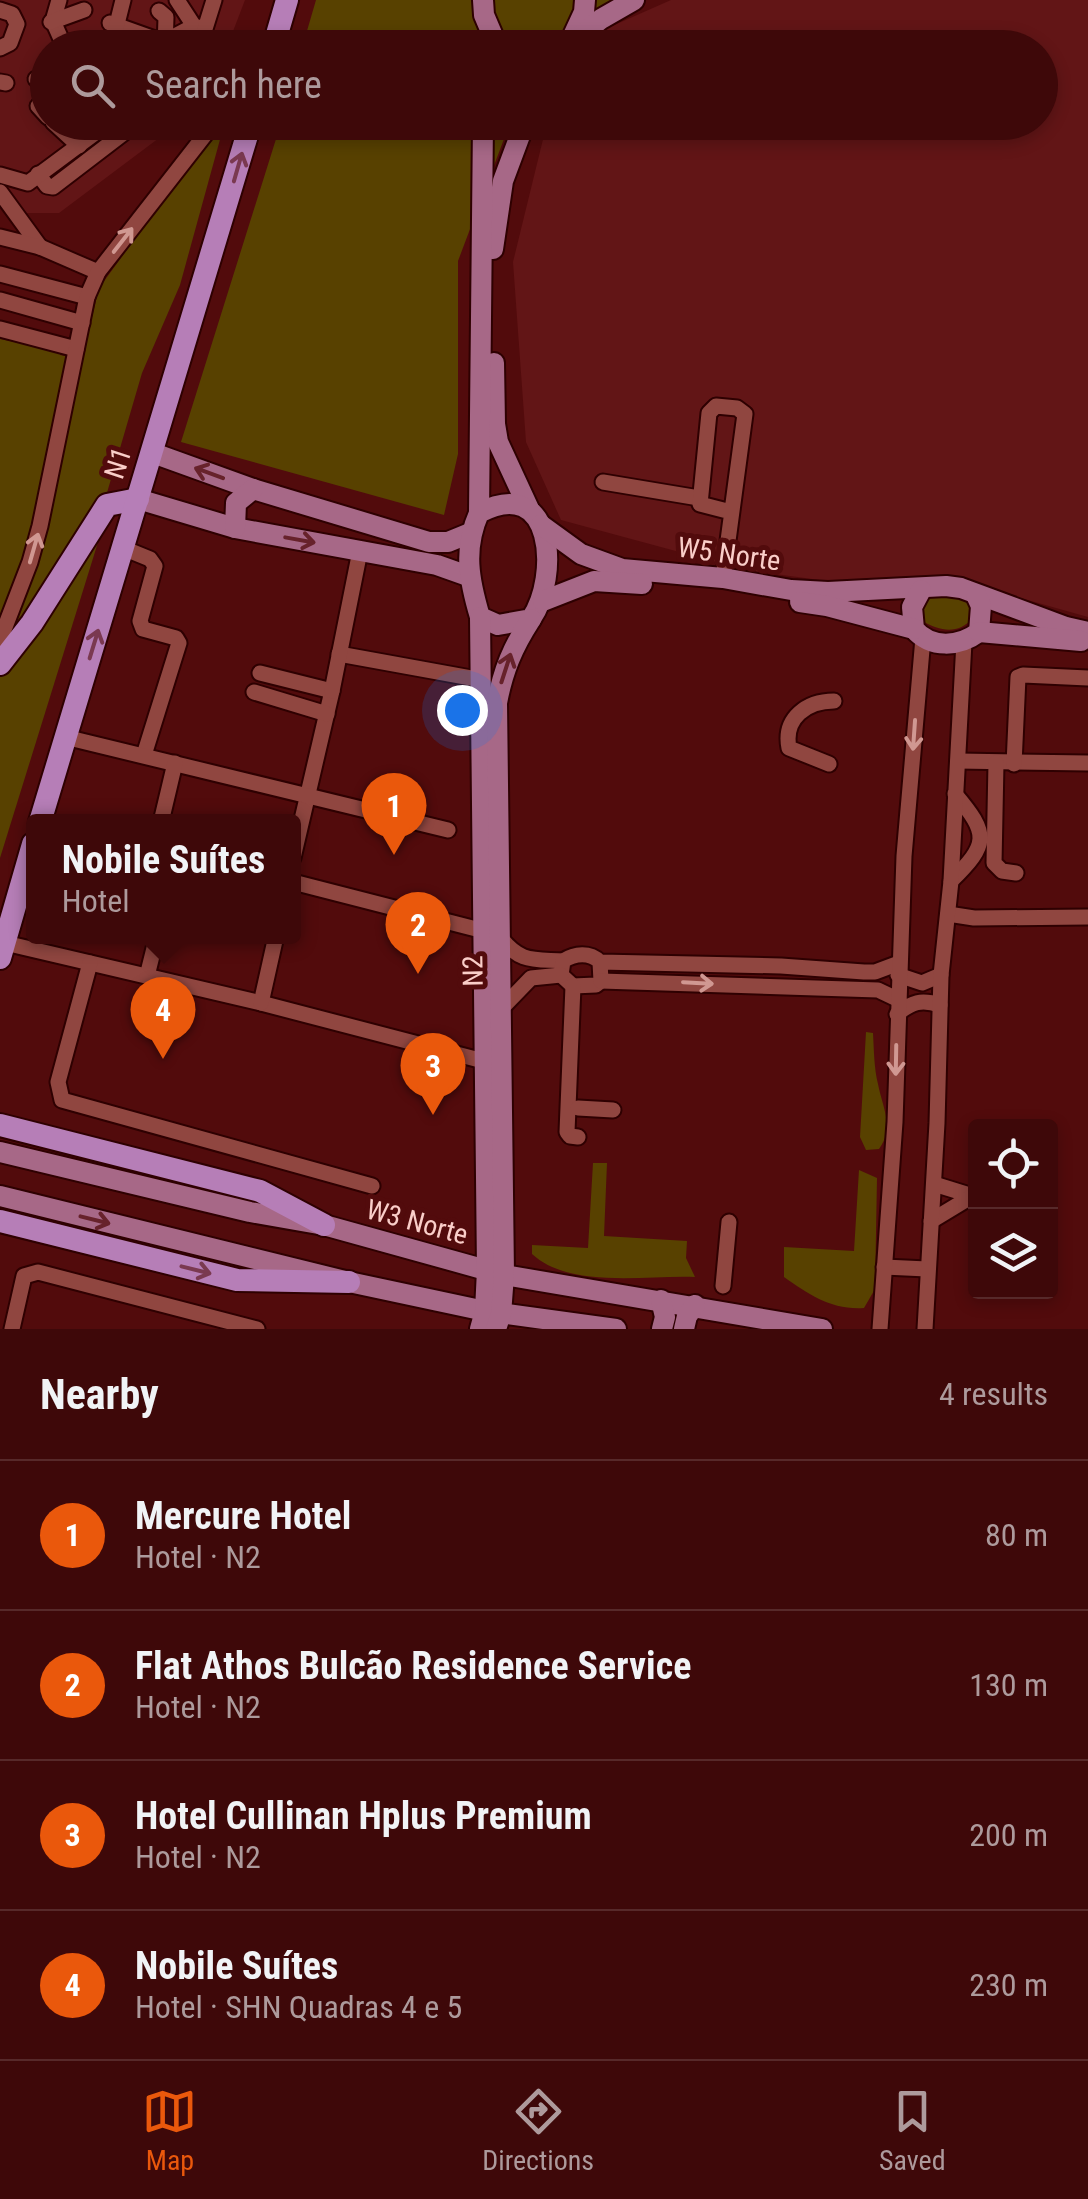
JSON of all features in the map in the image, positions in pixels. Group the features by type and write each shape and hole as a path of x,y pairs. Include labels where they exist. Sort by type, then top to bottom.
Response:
{"highway":[{"path":"279,30 288,0"},
{"name":"N1","path":"42,814 246,140"},
{"path":"0,664 32,623 101,513 108,506 138,498"},
{"path":"2,950 26,868"},
{"path":"0,1125 260,1191 324,1225"},
{"path":"0,1220 238,1280 348,1282"}],"main road":[{"path":"575,30 585,0"},
{"path":"587,30 634,0"},
{"path":"482,140 478,513 470,534 468,576 480,617 498,625 537,610 548,546 498,442 493,250 496,215 518,140"},
{"path":"153,452 253,489 428,542 448,542 470,534"},
{"path":"235,528 236,503 253,489"},
{"path":"138,498 235,528 438,564 468,576"},
{"path":"478,513 506,503 518,504 535,517"},
{"name":"W5 Norte","path":"535,517 581,554 622,569 723,578 790,590 921,590"},
{"name":"W5 Norte","path":"537,610 594,582 679,586 826,606 919,634"},
{"path":"1088,632 946,586 921,590 912,607 919,634 937,644 971,637 1088,642"},
{"path":"971,637 981,606 976,595"},
{"name":"N2","path":"494,1063 501,1009 492,934 497,703 511,650 537,610"},
{"name":"N2","path":"480,617 492,934 496,1273 491,1321"},
{"name":"W3 Norte","path":"0,1152 250,1212 324,1225 496,1273 822,1329"},
{"path":"0,1196 491,1321 616,1329"},
{"path":"661,1300 665,1318 662,1329"},
{"path":"684,1329 686,1316 695,1305"}],"street":[{"path":"52,22 58,0"},
{"path":"111,30 123,0"},
{"path":"176,0 199,27"},
{"path":"193,30 199,27 214,0"},
{"path":"0,48 20,38 12,14 3,9"},
{"path":"52,22 84,10"},
{"path":"159,11 166,17 164,30"},
{"path":"52,22 59,30"},
{"path":"113,24 126,30"},
{"path":"0,176 28,183 87,140"},
{"path":"38,174 52,187 88,140"},
{"path":"0,640 40,526 76,348 98,272 202,140"},
{"path":"0,192 40,247"},
{"path":"0,237 40,247 98,272"},
{"path":"0,274 88,297"},
{"path":"0,300 82,323"},
{"path":"0,329 76,348"},
{"path":"723,578 745,414 742,410 716,406 709,412 700,498 704,506 731,512"},
{"path":"603,482 700,498"},
{"path":"123,548 150,559 155,566 140,621 143,629 176,638 180,643 144,755"},
{"path":"301,822 360,551"},
{"path":"880,1329 895,1122 898,969 919,634"},
{"path":"925,1329 941,975 971,637"},
{"path":"339,654 482,680"},
{"path":"260,673 332,691"},
{"path":"1014,764 1018,677 1088,678"},
{"path":"254,692 327,714"},
{"path":"829,764 789,748 787,730 790,720 814,702 834,701"},
{"path":"65,737 448,830"},
{"path":"163,814 175,763"},
{"path":"958,766 1088,763"},
{"path":"996,767 994,863 1002,872 1016,873"},
{"path":"951,880 974,858 980,836 976,820 955,794"},
{"path":"301,884 492,934 513,954 596,985 600,981 878,990 898,1007"},
{"path":"948,914 974,918 1088,917"},
{"path":"146,976 156,944"},
{"path":"261,1003 274,944"},
{"path":"2,950 90,963 494,1063"},
{"path":"578,1137 567,1132 566,974 571,956 586,955 600,962 818,960 876,972 898,969 922,982 941,975"},
{"path":"600,962 600,981"},
{"path":"90,963 58,1082 62,1100 372,1186"},
{"path":"501,1009 530,978 566,974"},
{"path":"898,1007 922,1000 940,1005"},
{"path":"578,1108 614,1110"},
{"path":"934,1184 968,1197"},
{"path":"932,1220 968,1200"},
{"path":"723,1286 729,1222"},
{"path":"884,1267 927,1269"},
{"path":"12,1329 24,1276 38,1272 257,1329"}],"shaded area":[{"path":"0,0 245,0 234,30 30,30 30,140 156,140 59,213 24,213 0,185"},
{"path":"316,0 614,0 575,30 307,30"},
{"path":"671,0 1088,0 1088,617 946,577 827,581 746,570 561,520 526,442 513,262 543,140 1058,140 1058,30 603,30"},
{"path":"207,140 220,140 180,285 142,373 97,527 108,510 0,858 0,339 82,359 99,288"},
{"path":"276,140 504,140 458,261 458,454 444,515 181,442"},
{"path":"930,591 962,594 973,607 973,618 949,630 922,621 919,599"},
{"path":"866,1032 873,1033 887,1125 879,1149 866,1150 860,1137"},
{"path":"593,1163 607,1163 604,1236 687,1241 686,1258 695,1277 587,1276 548,1265 532,1254 532,1245 588,1248"},
{"path":"859,1170 877,1178 875,1289 864,1308 841,1307 821,1300 784,1277 784,1247 854,1251"}],"place":[{"name":"Mercure Hotel","path":"394,855"},
{"name":"Flat Athos Bulcão Residence Service","path":"418,974"},
{"name":"Nobile Suítes","path":"163,1059"},
{"name":"Hotel Cullinan Hplus Premium","path":"433,1115"}]}
